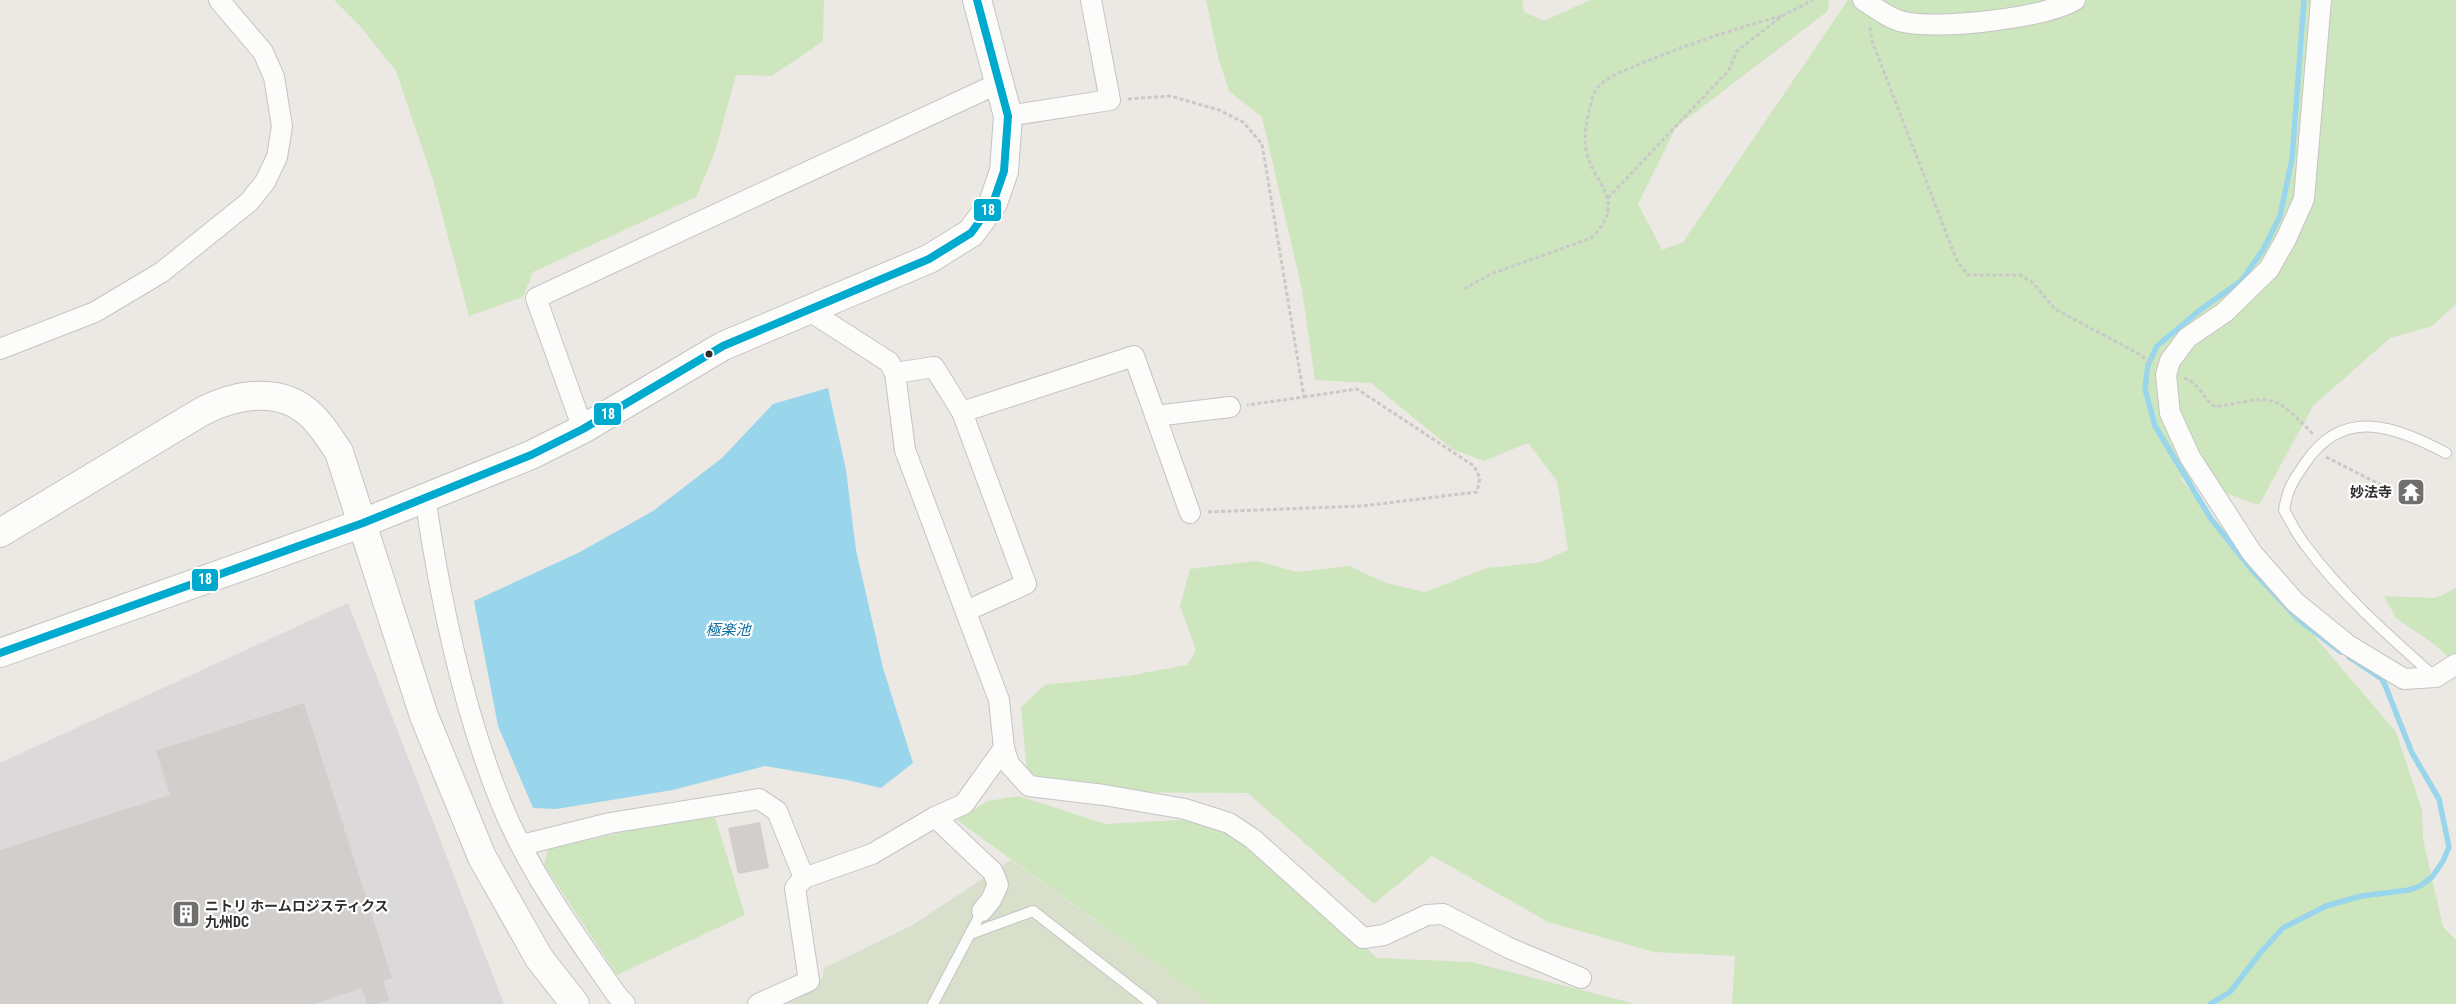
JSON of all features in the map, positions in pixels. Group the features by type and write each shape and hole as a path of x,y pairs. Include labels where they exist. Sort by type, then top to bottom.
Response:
{"main road":[{"path":"0,653 363,523 531,455 583,429 723,346 929,259 971,233 993,203 1004,171 1008,116 977,0"},
{"path":"0,533 224,400 248,395 269,396 294,402 313,416 339,452 424,716 482,857 539,958 575,1004"}],"street":[{"path":"0,349 94,312 162,272 249,202 264,182 277,157 282,126 274,77 263,52 219,0"},
{"path":"1008,116 1110,100 1090,0"},
{"path":"1863,0 1903,22 1930,25 1982,21 2052,10 2075,0"},
{"path":"2321,0 2304,199 2286,239 2269,269 2225,312 2187,338 2170,360 2166,375 2170,413 2190,457 2252,553 2295,602 2348,645 2404,679 2436,677 2456,664"},
{"path":"583,429 536,298 999,83"},
{"path":"808,310 889,362 895,373 905,450 999,700 1004,748 1009,764 1029,786 1104,795 1185,809 1229,823 1254,839 1363,938 1384,935 1426,915 1443,914 1509,948 1581,978"},
{"path":"962,412 1134,356 1190,513"},
{"path":"895,373 934,367 962,412 1026,584 966,611"},
{"path":"1156,416 1230,407"},
{"path":"425,498 440,593 475,727 501,803 541,882 616,994 626,1004"},
{"path":"758,1004 808,981 795,888 804,878 872,854 935,817 964,804 1004,748"},
{"path":"522,845 610,823 758,799 777,811 804,878"},
{"path":"935,817 993,872 998,885 991,900 982,911"}],"lane":[{"path":"2436,677 2400,645 2342,587 2306,546 2284,510 2287,490 2314,451 2332,435 2355,426 2384,426 2446,453"},
{"path":"933,1004 982,911"},
{"path":"970,934 1033,911 1152,1004"}],"path":[{"path":"1464,288 1491,274 1591,238 1602,228 1608,214 1608,198 1586,150 1585,127 1590,105 1598,87 1616,74 1676,50 1782,16 1813,0"},
{"path":"1886,14 1870,28 1872,41 1957,261 1968,275 2020,275 2032,282 2054,309 2138,354 2166,375 2186,378 2196,383 2206,401 2215,407 2265,398 2280,403 2289,409 2323,444"},
{"path":"1608,198 1729,70 1737,51 1782,16"},
{"path":"1110,100 1170,96 1194,102 1218,110 1243,122 1262,144 1304,398"},
{"path":"1190,513 1362,506 1477,492 1480,478 1474,466 1357,389 1230,407"},
{"path":"2314,451 2386,487"}],"shaded area":[{"path":"348,603 504,1004 0,1004 0,763"}],"green space":[{"path":"334,0 824,0 823,41 772,76 736,75 715,152 696,197 533,272 523,297 469,316 433,180 396,71 359,25"},
{"path":"1206,0 1522,0 1524,12 1544,21 1590,0 1829,0 1828,11 1676,127 1638,204 1662,250 1683,242 1848,0 2456,0 2456,304 2432,326 2390,338 2313,406 2259,505 2179,477 2396,732 2422,810 2423,839 2443,927 2456,940 2456,1004 1732,1004 1735,956 1654,952 1548,922 1432,856 1374,904 1248,793 1043,792 1028,783 1021,707 1045,685 1127,676 1187,665 1196,650 1180,606 1190,569 1256,561 1297,572 1349,566 1386,583 1425,592 1487,568 1541,562 1568,550 1557,481 1528,443 1484,461 1452,449 1371,383 1315,380 1302,290 1262,117 1229,91 1218,57"},
{"path":"2456,588 2456,665 2434,644 2396,618 2384,596 2436,598"},
{"path":"1019,796 1105,824 1233,817 1377,958 1471,962 1636,1004 1211,1004 957,820 988,801"},
{"path":"715,817 745,915 617,975 544,865 548,849 632,830"},
{"path":"1011,860 1211,1004 766,1004 823,978 824,968 913,925"}],"water":[{"name":"極楽池","path":"828,388 846,470 856,550 883,668 913,763 881,788 847,780 765,766 673,790 556,809 533,808 498,726 474,601 578,553 653,511 722,458 773,404"}],"building":[{"name":"ニトリ ホームロジスティクス 九州DC","path":"304,703 392,978 383,981 389,1000 376,1004 367,1004 362,988 314,1004 0,1004 0,850 170,795 156,751"},
{"path":"760,822 769,868 738,874 728,828"}],"waterway":[{"path":"2304,0 2292,159 2280,216 2263,250 2241,281 2200,310 2157,346 2148,365 2145,389 2155,426 2211,519 2252,570 2298,619 2341,652"},
{"path":"2210,1004 2230,992 2261,952 2283,928 2326,906 2361,896 2409,890 2420,886 2432,877 2443,861 2449,847 2439,799 2412,753 2382,679 2349,657"}],"transit line":[{"name":"18","path":"0,653 363,523 531,455 583,429 723,346 929,259 971,233 993,203 1004,171 1008,116 977,0"}],"place":[{"name":"妙法寺","path":"2411,492"},
{"name":"ニトリ ホームロジスティクス 九州DC","path":"186,914"}]}
